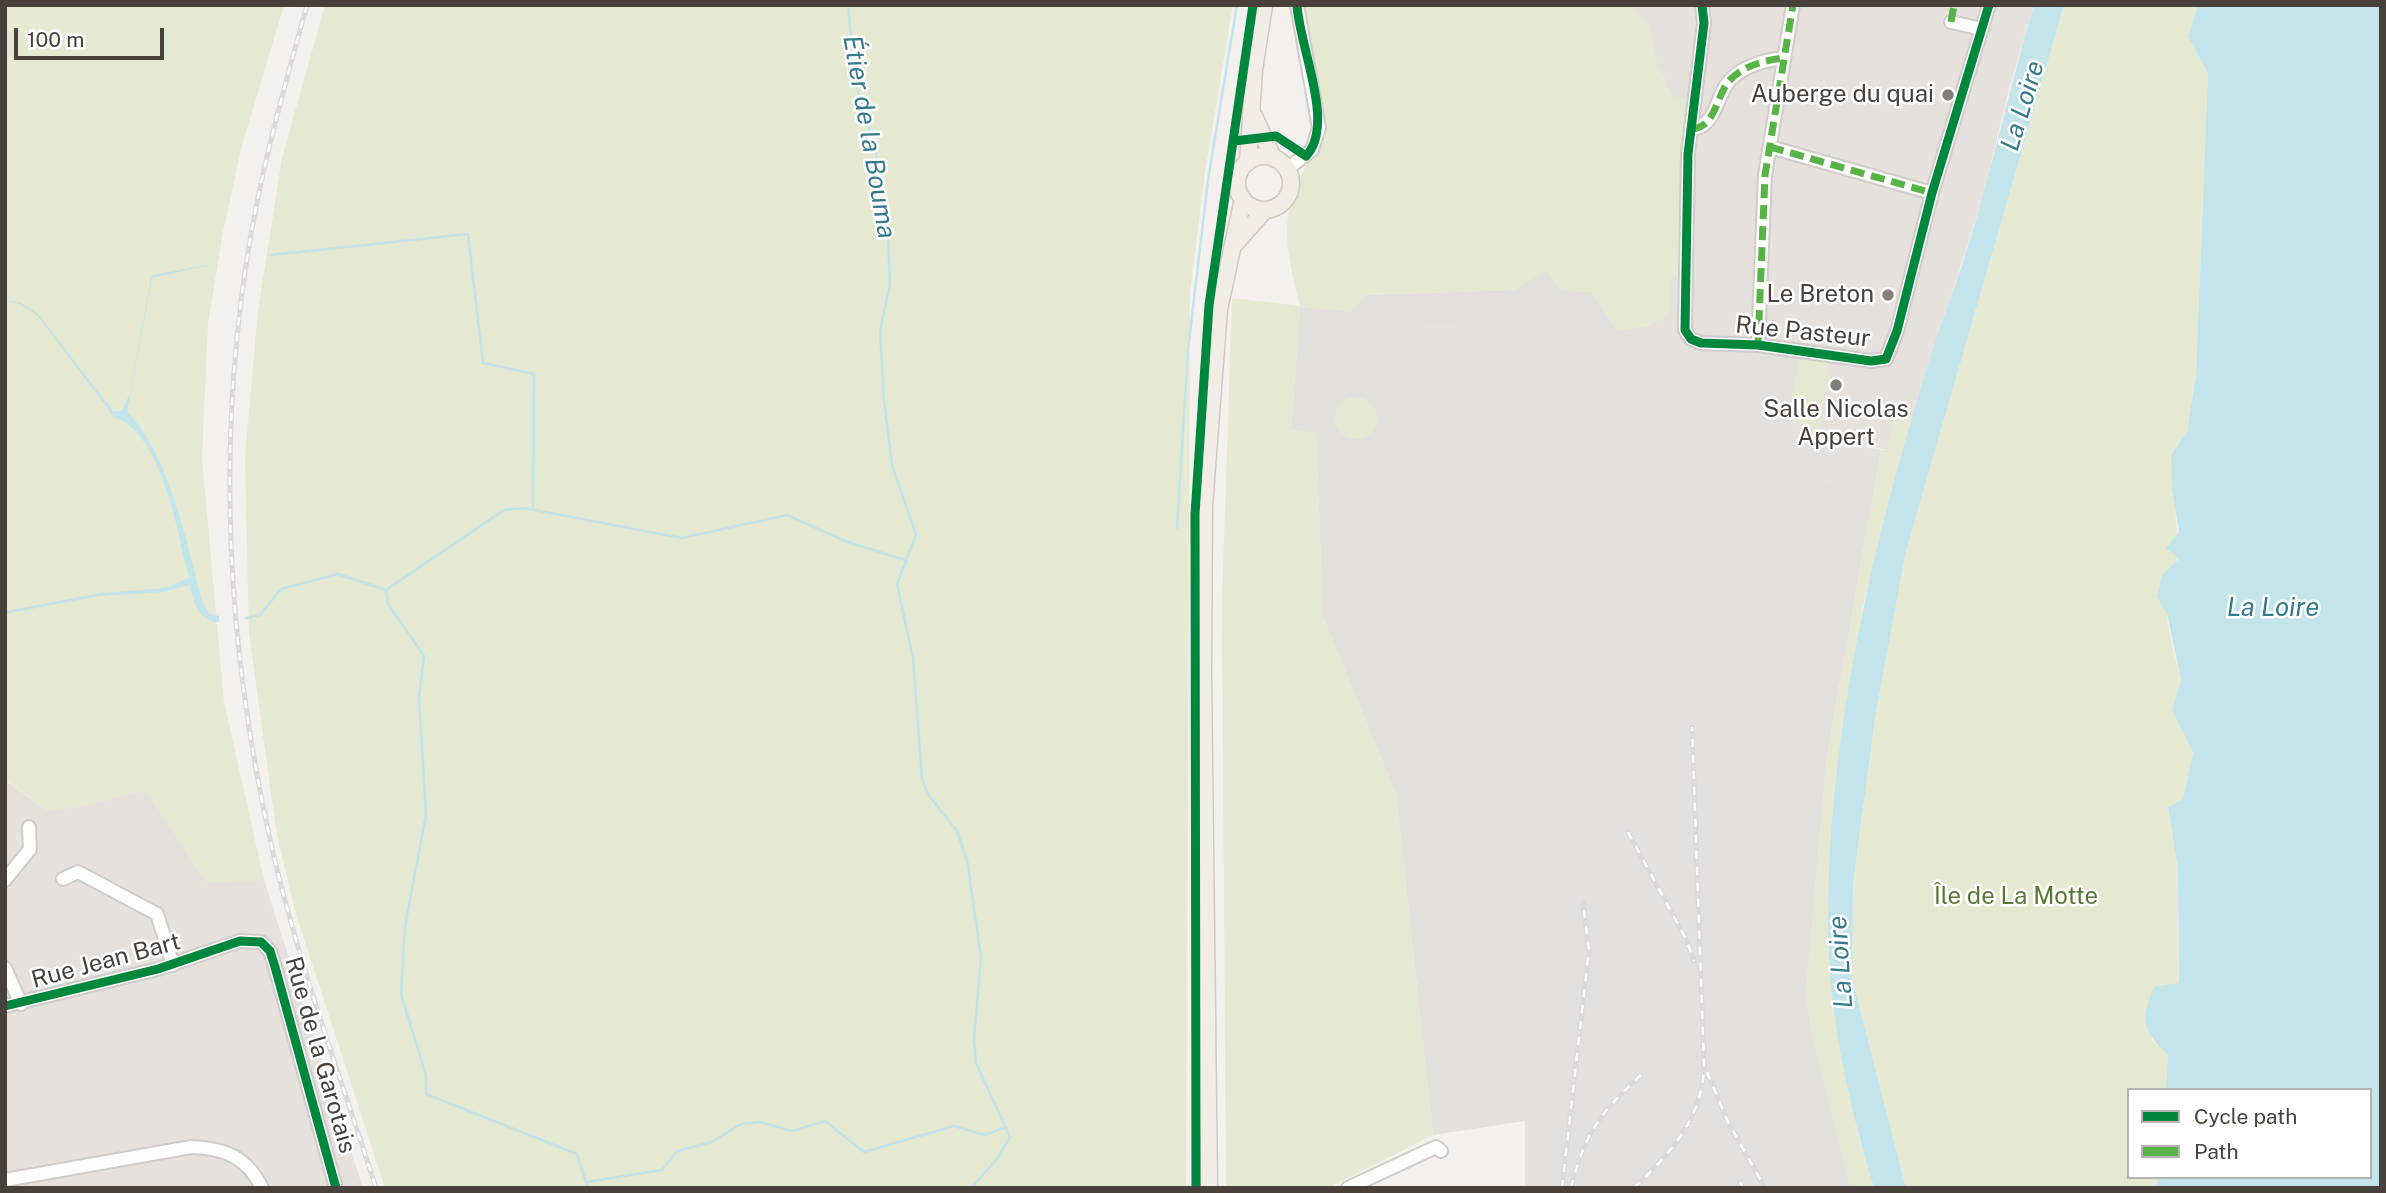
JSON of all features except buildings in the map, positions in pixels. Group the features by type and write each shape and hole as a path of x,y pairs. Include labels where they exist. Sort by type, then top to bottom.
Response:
{"main road":[{"path":"1248,162 1254,70 1264,5"},
{"path":"1253,114 1273,158 1287,169 1291,183 1288,196 1279,206 1265,210 1251,207 1243,199 1237,182 1240,171 1248,162 1258,157 1273,158"},
{"path":"1207,1188 1204,506 1219,309 1243,199"},
{"path":"1234,246 1265,210"}],"street":[{"path":"1287,169 1312,149 1319,128 1297,5"},
{"path":"1693,129 1704,23 1702,5"},
{"path":"1758,345 1765,176 1793,5"},
{"path":"1770,147 1931,193 1989,5"},
{"path":"1951,22 1982,29"},
{"path":"1693,129 1708,122 1733,77 1765,60 1784,58"},
{"name":"Rue Pasteur","path":"1693,129 1688,154 1684,325 1695,342 1758,345 1871,361 1886,359 1897,331 1931,193"},
{"path":"5,880 30,849 29,827"},
{"path":"63,879 78,872 157,914 173,965"},
{"name":"Rue de la Garotais","path":"215,950 250,940 261,942 270,951 302,1054 336,1188"},
{"name":"Rue Jean Bart","path":"5,1006 173,965 215,950"},
{"path":"5,968 21,1004"},
{"path":"5,1180 191,1147 213,1147 232,1153 244,1162 255,1174 262,1188"},
{"path":"1348,1188 1413,1156 1436,1147 1441,1151"}],"shaded area":[{"path":"1628,5 2034,5 2010,85 1984,193 1913,417 1897,411 1887,450 1794,434 1792,394 1799,358 1756,349 1675,350 1658,343 1647,326 1669,315 1669,278 1679,274 1687,99 1674,100 1657,65 1649,26"},
{"path":"1996,5 2015,5 1912,366 1900,363 1959,134"},
{"path":"1543,271 1548,271 1560,290 1592,292 1617,330 1647,326 1658,342 1675,349 1756,349 1800,358 1792,394 1794,434 1881,450 1827,757 1806,992 1812,1035 1851,1188 1525,1188 1525,1121 1433,1135 1396,794 1323,617 1316,433 1291,430 1300,307 1324,308 1366,295 1514,290"},
{"path":"1580,302 1589,331 1508,330 1502,303"},
{"path":"1424,323 1483,326 1482,350 1454,349 1454,337 1424,336"},
{"path":"1856,369 1866,372 1867,378 1860,429 1847,427"},
{"path":"1299,390 1312,391 1314,415 1298,414"},
{"path":"1826,441 1879,450 1871,501 1856,498 1857,489 1819,483"},
{"path":"1775,569 1795,572 1791,604 1775,610"},
{"path":"5,780 47,810 84,806 146,790 207,882 264,880 363,1188 5,1188"},
{"path":"1720,814 1720,838 1727,849 1734,845 1751,817 1765,827 1748,857 1740,863 1725,866 1706,854 1702,841 1702,815"},
{"path":"1660,922 1681,965 1636,988 1628,988 1620,983 1606,949"},
{"path":"1521,942 1562,1019 1540,1031 1499,953"},
{"path":"1501,962 1521,1002 1486,1019 1472,992 1478,988 1474,980"},
{"path":"1482,1022 1507,1075 1514,1076 1526,1099 1476,1123 1437,1048"},
{"path":"1730,1133 1739,1148 1729,1170 1708,1188 1685,1188 1678,1180"}],"green space":[{"path":"5,5 284,5 241,149 223,232 208,324 202,458 224,702 264,880 207,882 146,790 84,806 47,810 5,779"},
{"path":"325,5 1233,5 1204,179 1190,293 1186,1188 385,1188 294,908 276,829 249,633 245,457 258,311 282,158"},
{"path":"1303,5 1628,5 1649,25 1657,65 1674,100 1687,98 1679,274 1669,278 1669,315 1647,326 1617,330 1592,292 1560,291 1547,271 1514,290 1366,295 1351,312 1300,307 1291,430 1316,433 1323,617 1396,794 1433,1135 1328,1188 1226,1188 1222,602 1232,298 1300,306 1287,240 1289,208 1305,167 1319,149 1324,123"},
{"name":"Île de La Motte","path":"2064,5 2198,5 2188,37 2208,73 2196,374 2187,432 2171,455 2179,559 2162,575 2169,632 2181,680 2172,710 2193,752 2183,799 2168,808 2178,870 2179,984 2151,1039 2168,1055 2166,1088 2127,1088 2127,1179 2158,1179 2156,1188 1906,1188 1852,978 1853,884 1875,718 1906,551"},
{"path":"1800,358 1829,362 1820,427 1793,423 1792,394"},
{"path":"1356,397 1371,403 1377,418 1371,433 1356,439 1341,433 1335,418 1341,403"},
{"path":"1897,410 1913,417 1862,610 1836,794 1830,886 1831,974 1841,1048 1860,1142 1874,1188 1851,1188 1812,1035 1806,992 1827,757 1881,450 1887,449"}],"water":[{"path":"2034,5 2064,5 1906,551 1875,718 1853,884 1852,978 1906,1188 1874,1188 1842,1061 1829,962 1830,859 1844,716 1856,645 1888,505 1932,353 1977,216"},
{"name":"La Loire","path":"2198,5 2381,5 2381,1188 2156,1188 2158,1179 2372,1179 2372,1088 2166,1088 2168,1055 2153,1039 2146,1024 2145,1016 2154,987 2179,983 2178,870 2168,807 2183,799 2193,752 2172,710 2181,680 2167,613 2157,597 2162,575 2179,559 2166,548 2179,532 2172,489 2171,455 2187,432 2196,374 2208,73 2188,37"},
{"path":"218,263 152,278 127,411 142,429 165,475 183,527 202,601 209,614 219,616 219,622 206,619 198,610 190,585 163,592 100,596 5,614 5,611 101,593 166,588 189,578 173,511 156,463 145,443 131,427 114,417 38,316 20,304 5,301 20,302 38,314 113,411 122,411 130,393 151,278 153,275"}],"waterway":[{"name":"Étier de la Bouma","path":"848,5 855,82 876,152 888,238 890,284 880,331 884,401 892,465 916,535 897,584 913,658 922,779 928,794 957,831 967,860 981,958 974,1039 976,1063 1010,1137 997,1159 971,1188"},
{"path":"1177,528 1188,350 1208,180 1237,5"},
{"path":"271,255 468,234 483,363 534,374 533,510"},
{"path":"386,590 504,510 524,508 682,538 787,515 845,541 905,560"},
{"path":"246,618 260,615 281,589 338,574 386,590 388,604 424,656 419,697 426,815 405,926 401,994 426,1075 426,1094 577,1154 588,1188"},
{"path":"587,1182 662,1170 677,1151 712,1142 741,1124 760,1122 792,1131 825,1121 864,1152 954,1126 985,1135 1006,1127"}],"railway":[{"path":"307,5 265,167 246,265 232,409 231,553 244,696 270,839 305,971 376,1188"},
{"path":"1634,1188 1660,1162 1682,1134 1698,1102 1702,1084 1704,1065 1692,727"},
{"path":"1628,832 1686,939 1694,961"},
{"path":"1562,1188 1589,950 1583,903"},
{"path":"1707,1072 1728,1122 1765,1188"},
{"path":"1571,1188 1582,1152 1596,1125 1614,1101 1641,1075"},
{"path":"1740,1182 1743,1188"}],"marked path":[{"path":"1758,345 1765,175 1793,5"},
{"path":"1951,22 1954,5"},
{"path":"1693,129 1701,126 1712,115 1727,84 1738,73 1756,64 1784,58"},
{"path":"1770,147 1932,193"}],"cycle path":[{"path":"1196,1188 1195,514 1209,305 1253,5"},
{"path":"1234,141 1276,136 1306,156 1314,142 1318,125 1317,105 1297,5"},
{"path":"1702,5 1704,23 1688,154 1685,330 1691,339 1701,343 1758,345 1871,361 1886,359 1897,331 1932,193 1989,5"},
{"path":"5,1006 158,969 240,941 261,942 270,951 275,967 336,1188"}],"place":[{"name":"Auberge du quai","path":"1948,95"},
{"name":"Le Breton","path":"1888,295"},
{"name":"Salle Nicolas Appert","path":"1836,385"}]}
